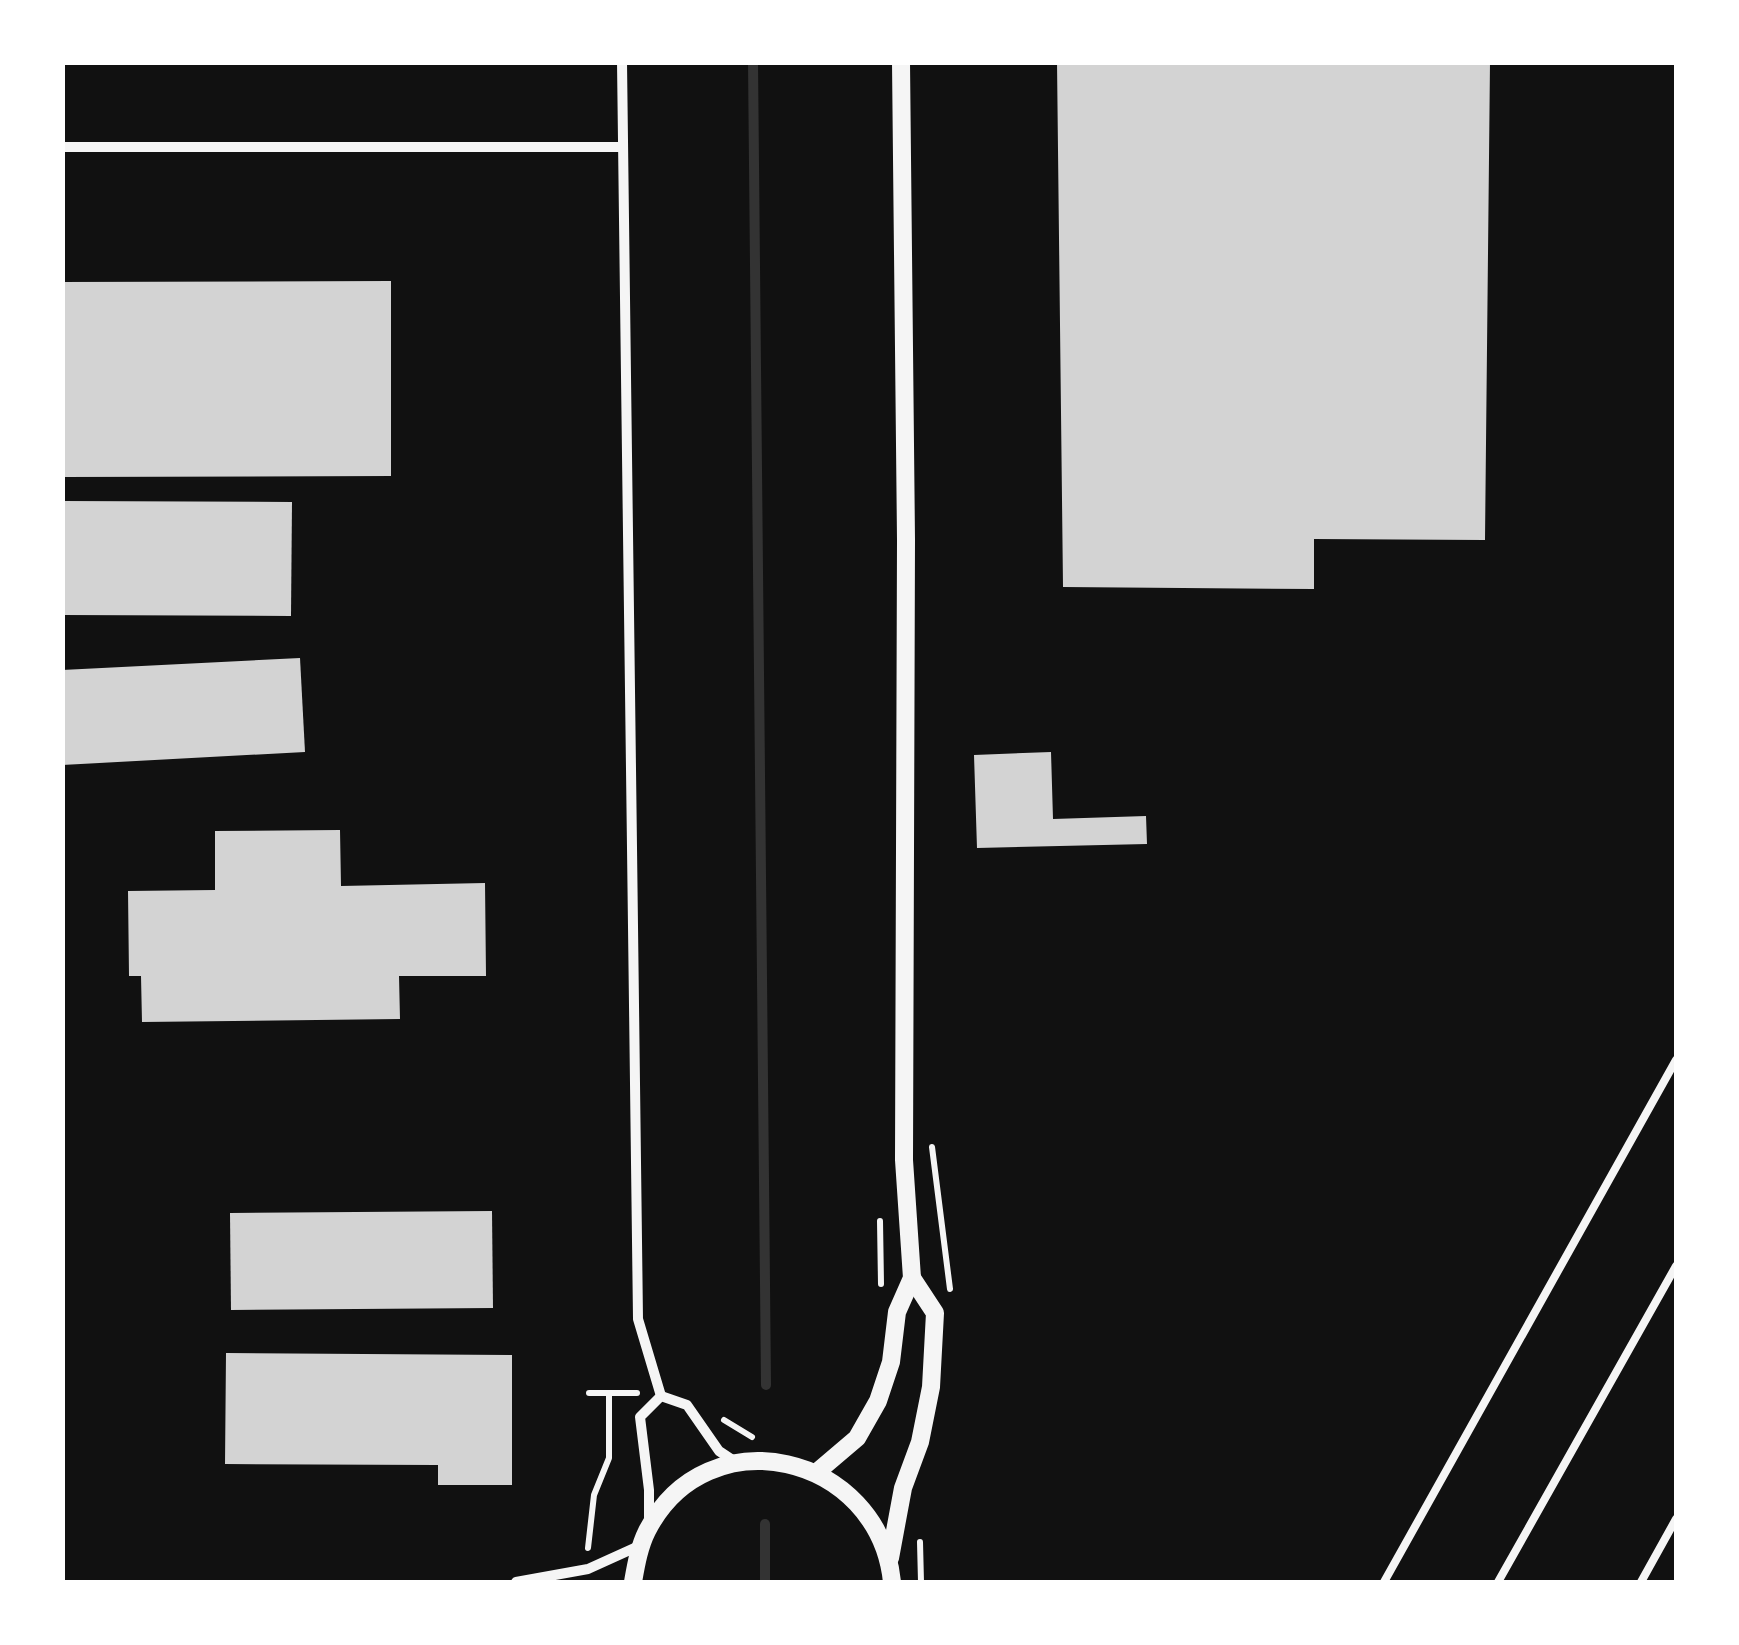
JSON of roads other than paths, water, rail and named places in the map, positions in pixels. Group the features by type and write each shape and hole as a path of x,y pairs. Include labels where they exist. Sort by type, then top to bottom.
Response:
{"street":[{"path":"622,62 638,1319 660,1396"},
{"path":"817,1472 857,1438 878,1402 890,1362 897,1312 912,1278 904,1160 906,540 901,62"},
{"path":"62,147 623,147"},
{"path":"892,1582 890,1558 903,1488 920,1442 931,1388 935,1313 912,1278"},
{"path":"660,1396 688,1405 719,1451 737,1463"},
{"path":"649,1527 640,1417 660,1396"},
{"path":"633,1582 649,1527 672,1497 702,1475 737,1463 764,1460 817,1472 850,1493 874,1523 890,1558"},
{"path":"516,1582 588,1569 641,1545"}],"lane":[{"path":"1384,1582 1676,1060"},
{"path":"1498,1582 1676,1266"},
{"path":"1641,1582 1676,1519"}],"waterway":[{"path":"753,62 766,1385"},
{"path":"765,1524 765,1582"}]}
